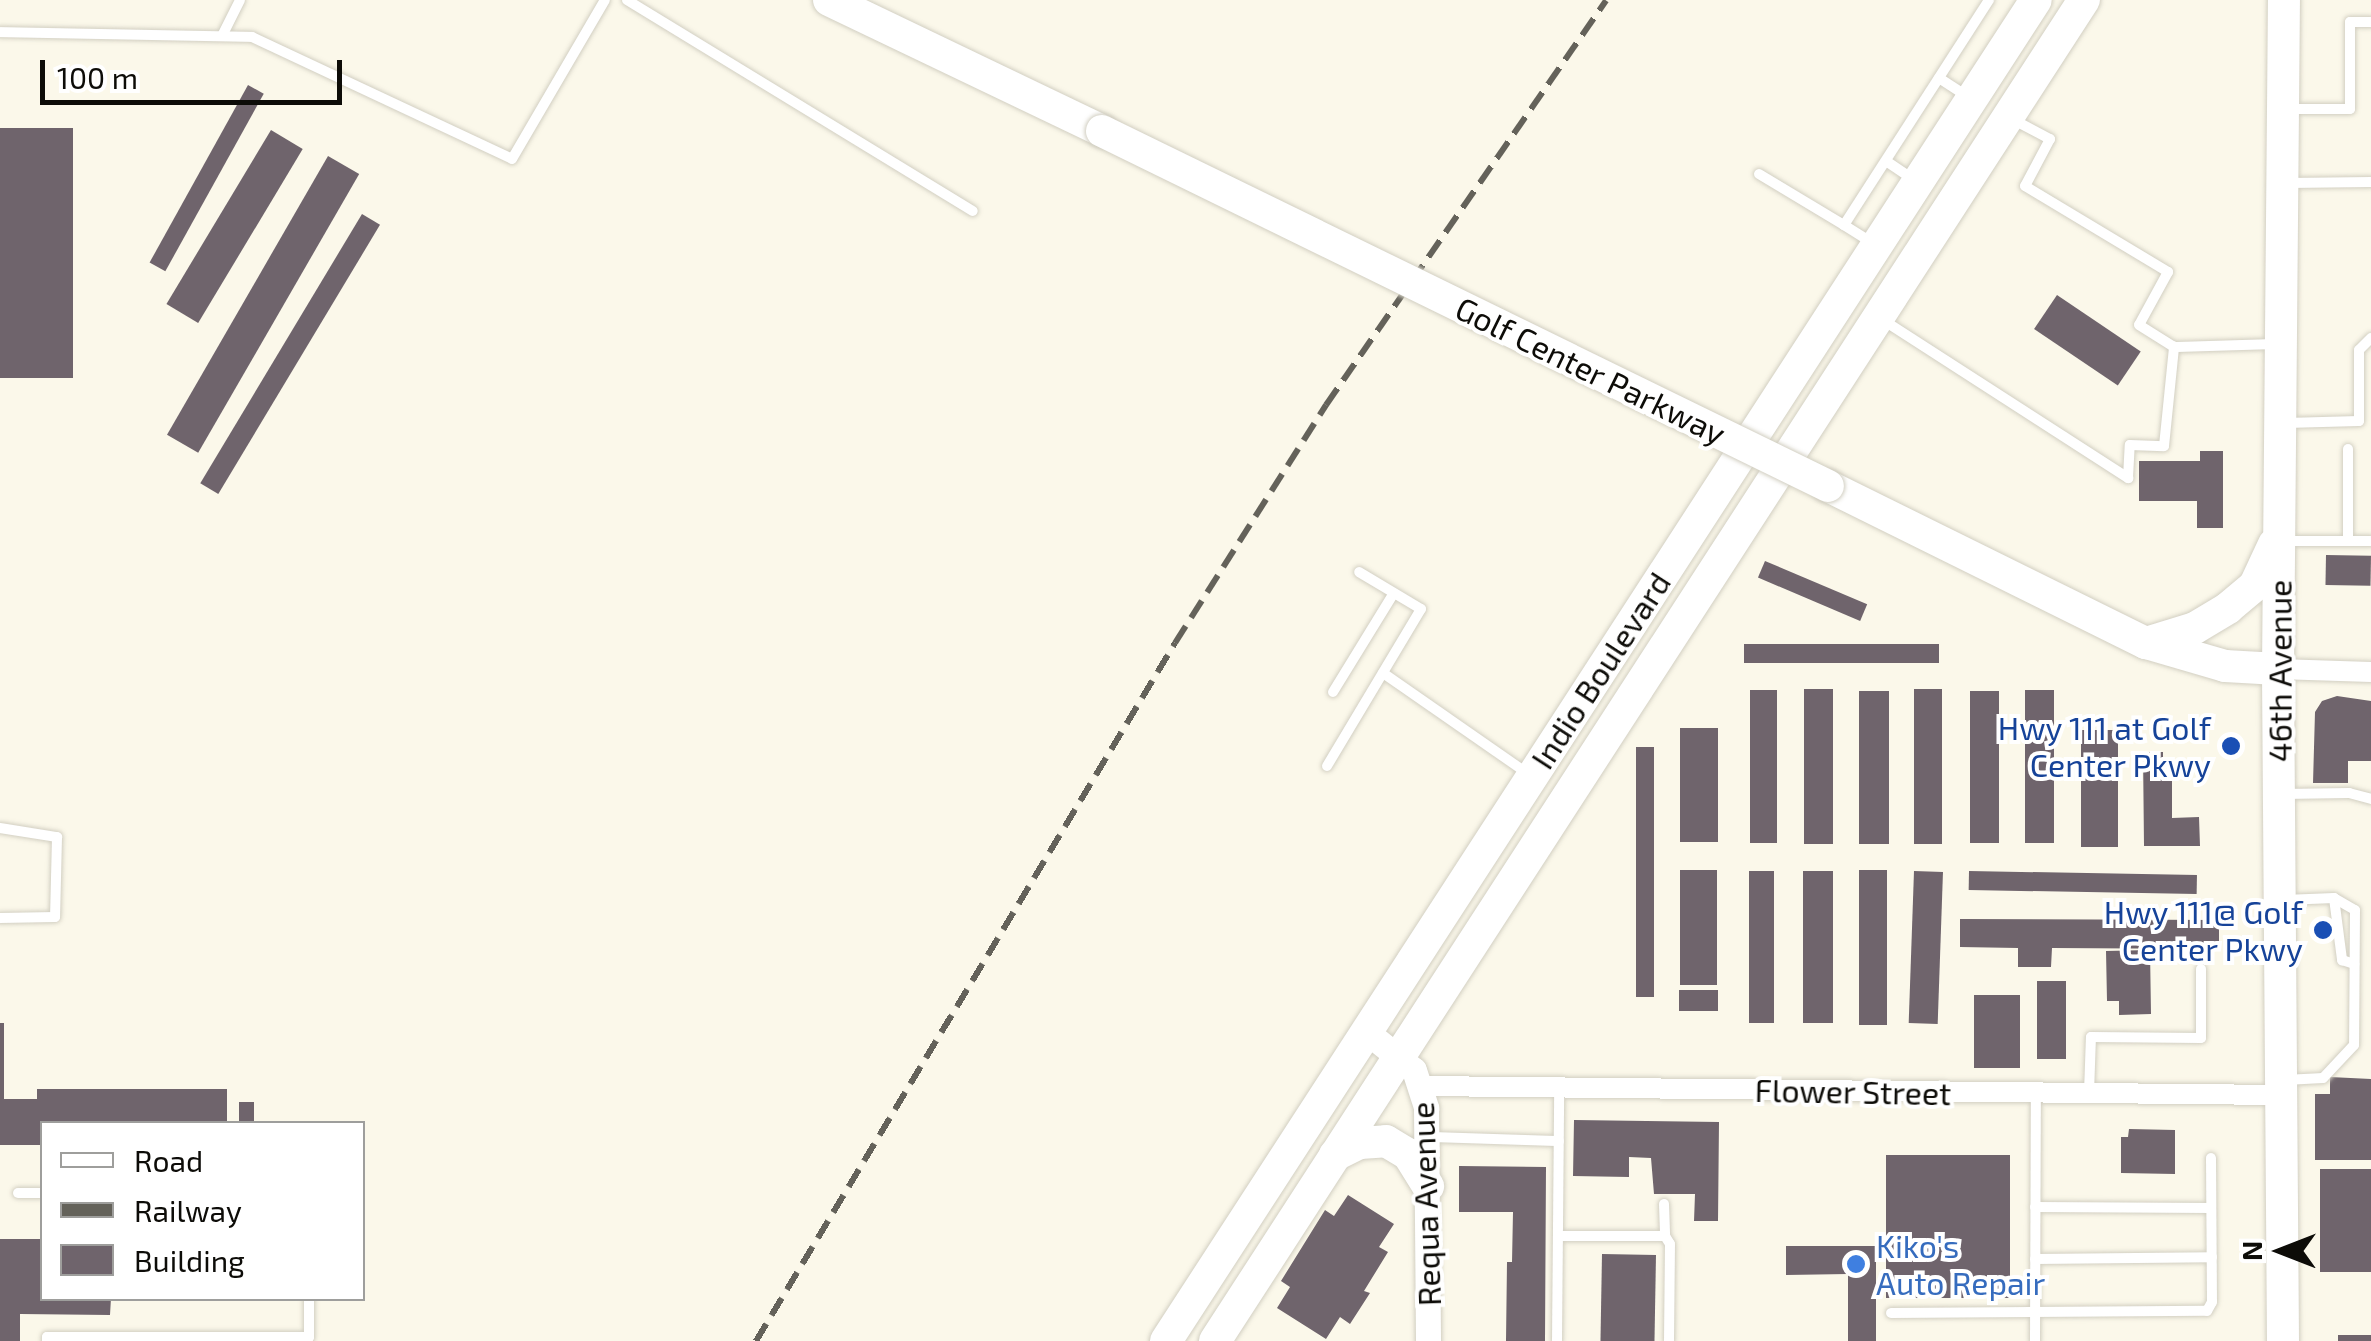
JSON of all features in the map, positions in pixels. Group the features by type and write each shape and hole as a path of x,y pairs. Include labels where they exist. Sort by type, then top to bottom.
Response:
{"main road":[{"name":"Golf Center Parkway","path":"830,0 2146,643 2225,666 2278,669"},
{"name":"Indio Boulevard","path":"1215,1341 2084,0"},
{"name":"46th Avenue","path":"2283,1341 2278,669 2284,0"},
{"name":"Indio Boulevard","path":"1166,1341 2033,1"},
{"path":"2146,643 2195,628 2228,608 2255,584 2279,537"},
{"path":"1549,826 1568,763 1600,710 1605,689 1602,667"},
{"path":"1335,1154 1360,1142 1386,1140 1408,1154 1428,1186"}],"street":[{"name":"Golf Center Parkway","path":"2278,669 2371,672"},
{"name":"Requa Avenue","path":"1367,1032 1400,1058 1418,1076 1421,1086 1429,1137 1428,1341"},
{"name":"Flower Street","path":"1421,1086 2089,1094 2284,1088"}],"lane":[{"path":"222,36 240,0"},
{"path":"0,32 252,37 512,159 605,0"},
{"path":"628,0 972,211"},
{"path":"1844,225 1989,0"},
{"path":"2283,109 2350,109 2350,22 2371,22"},
{"path":"1939,78 1972,99"},
{"path":"2008,117 2050,138 2025,186 2168,272 2139,324 2174,346 2281,344"},
{"path":"1886,161 1918,182"},
{"path":"1759,174 1876,246"},
{"path":"2283,183 2371,182"},
{"path":"1878,317 2128,478 2130,444 2164,446 2174,346"},
{"path":"2280,423 2359,421 2359,350 2371,338"},
{"path":"2348,449 2348,541"},
{"path":"2279,537 2371,540"},
{"path":"1327,766 1421,609 1359,572"},
{"path":"1333,692 1394,593"},
{"path":"1384,673 1531,776"},
{"path":"2280,794 2349,793 2371,799"},
{"path":"0,828 57,837 55,917 0,918"},
{"path":"2334,898 2342,960 2354,964"},
{"path":"2281,900 2334,898 2355,910 2354,1045 2324,1078 2284,1088"},
{"path":"2089,1094 2090,1037 2201,1038 2201,970"},
{"path":"1557,1341 1560,1088"},
{"path":"2035,1341 2036,1093"},
{"path":"1429,1137 1559,1140"},
{"path":"1892,1313 2207,1311 2212,1302 2211,1158"},
{"path":"18,1192 40,1193"},
{"path":"1664,1204 1665,1236 1670,1244 1669,1341"},
{"path":"2035,1208 2212,1208"},
{"path":"1558,1236 1665,1236"},
{"path":"2035,1259 2212,1258"},
{"path":"47,1341 47,1337 308,1339 310,1301"}],"building":[{"path":"248,85 264,94 165,271 150,263"},
{"path":"0,128 73,128 73,378 0,378"},
{"path":"271,130 303,149 198,323 166,304"},
{"path":"328,156 359,174 198,453 167,435"},
{"path":"362,214 380,225 218,494 200,483"},
{"path":"2057,295 2141,351 2118,385 2034,329"},
{"path":"2200,451 2223,451 2223,528 2197,528 2197,501 2139,501 2139,461 2200,461"},
{"path":"2326,555 2371,556 2370,586 2325,585"},
{"path":"1765,561 1867,604 1860,621 1758,578"},
{"path":"1744,644 1939,644 1939,663 1744,663"},
{"path":"1804,689 1833,689 1833,844 1804,844"},
{"path":"1914,689 1942,689 1942,844 1914,844"},
{"path":"1750,690 1777,690 1777,843 1750,843"},
{"path":"2025,690 2054,690 2054,843 2025,843"},
{"path":"1859,691 1889,691 1889,844 1859,844"},
{"path":"1970,691 1999,691 1999,843 1970,843"},
{"path":"2337,696 2371,701 2371,761 2348,761 2348,783 2313,783 2315,712 2322,701"},
{"path":"1680,728 1718,728 1718,842 1680,842"},
{"path":"2081,730 2118,730 2118,847 2081,847"},
{"path":"1636,747 1654,747 1654,997 1636,997"},
{"path":"2143,752 2163,752 2163,777 2172,777 2172,818 2199,817 2200,846 2144,846"},
{"path":"1680,870 1717,870 1717,985 1680,985"},
{"path":"1859,870 1887,870 1887,1025 1859,1025"},
{"path":"1749,871 1774,871 1774,1023 1749,1023"},
{"path":"1803,871 1833,871 1833,1023 1803,1023"},
{"path":"1914,871 1943,872 1938,1024 1909,1023"},
{"path":"1969,871 2197,875 2197,894 1969,890"},
{"path":"1960,919 2219,920 2219,949 2052,948 2051,967 2018,967 2018,948 1960,947"},
{"path":"2150,950 2151,1014 2119,1015 2119,1001 2107,1001 2106,951"},
{"path":"2037,981 2066,981 2066,1059 2037,1059"},
{"path":"1679,990 1718,990 1718,1011 1679,1011"},
{"path":"1974,995 2020,995 2020,1068 1974,1068"},
{"path":"0,1023 4,1023 4,1099 37,1099 37,1089 227,1089 227,1121 40,1121 40,1145 0,1145"},
{"path":"2330,1077 2371,1079 2371,1160 2315,1160 2315,1094 2330,1094"},
{"path":"239,1102 254,1102 254,1121 239,1121"},
{"path":"1574,1120 1719,1122 1718,1221 1694,1221 1695,1194 1654,1194 1651,1158 1629,1157 1629,1177 1573,1176"},
{"path":"2129,1129 2175,1130 2175,1174 2121,1173 2121,1137 2128,1137"},
{"path":"1886,1155 2010,1155 2010,1298 1886,1298"},
{"path":"1459,1166 1546,1167 1545,1341 1506,1341 1507,1262 1512,1262 1513,1212 1459,1212"},
{"path":"2320,1169 2371,1169 2371,1272 2320,1272"},
{"path":"1348,1195 1394,1224 1379,1247 1388,1252 1364,1291 1370,1293 1350,1324 1340,1317 1326,1339 1277,1308 1290,1287 1281,1281 1325,1210 1334,1216"},
{"path":"0,1239 40,1239 40,1301 111,1301 110,1315 20,1314 20,1341 0,1341"},
{"path":"1786,1246 1876,1246 1876,1341 1848,1341 1848,1274 1786,1275"},
{"path":"1602,1254 1656,1255 1654,1341 1600,1341"},
{"path":"2338,1335 2371,1335 2371,1341 2338,1341"}],"railway":[{"path":"756,1341 1175,643 1326,405 1606,0"}],"place":[{"name":"Hwy 111 at Golf Center Pkwy","path":"2231,746"},
{"name":"Hwy 111@ Golf Center Pkwy","path":"2323,930"},
{"name":"Kiko's Auto Repair","path":"1856,1264"}]}
